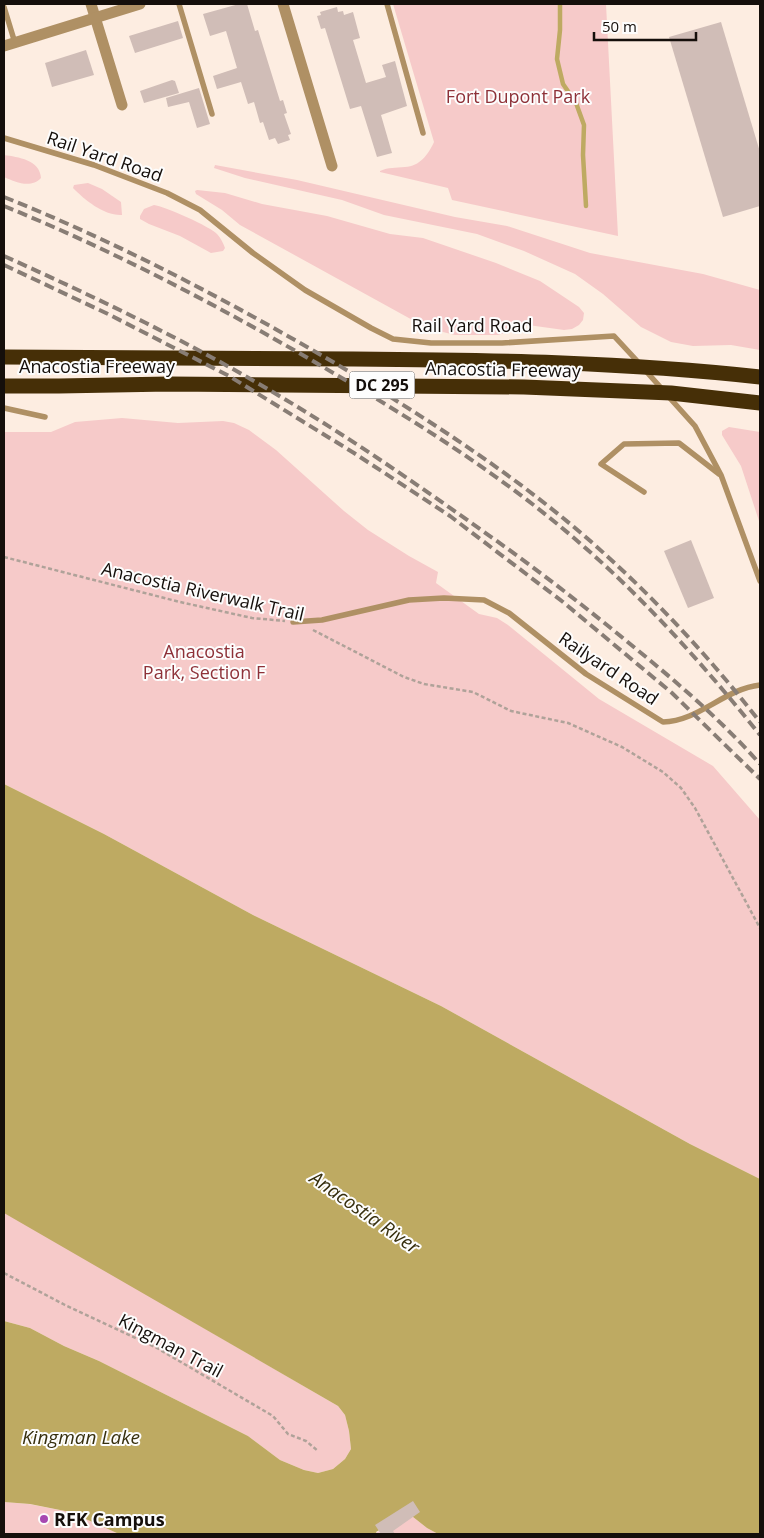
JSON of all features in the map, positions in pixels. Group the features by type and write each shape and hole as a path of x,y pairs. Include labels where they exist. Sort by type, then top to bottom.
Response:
{"highway":[{"name":"Anacostia Freeway","path":"4,357 422,360 605,364 760,377"},
{"name":"Anacostia Freeway","path":"4,386 198,384 524,387 671,393 760,403"}],"street":[{"path":"92,4 122,105"},
{"path":"9,45 140,4"},
{"path":"283,4 332,166"}],"lane":[{"path":"178,4 212,114"},
{"path":"387,4 423,133"},
{"path":"4,7 9,45"},
{"name":"Rail Yard Road","path":"4,138 94,165 167,193 200,210 253,253 305,290 393,339 431,342 502,343 614,336 695,426 721,475 760,581"},
{"path":"4,408 45,417"},
{"path":"644,492 601,464 624,444 679,443 721,475"},
{"name":"Railyard Road","path":"293,622 322,620 410,600 444,598 484,600 509,613 586,674 663,722 676,722 687,718 736,690 760,685"}],"path":[{"name":"Anacostia Riverwalk Trail","path":"4,557 221,611 252,618 293,622 306,626 404,678 424,684 473,692 512,711 568,723 622,748 653,766 672,780 689,798 760,928"},
{"name":"Kingman Trail","path":"4,1274 157,1348 273,1416 288,1434 306,1441 318,1451"}],"green space":[{"name":"Fort Dupont Park","path":"393,4 606,4 618,236 452,200 448,188 380,172 386,169 410,166 419,162 434,142"},
{"path":"4,155 22,158 33,163 40,172 41,178 28,184 4,177"},
{"path":"215,165 297,180 455,217 507,226 590,253 703,274 760,290 760,350 731,345 693,346 671,342 641,327 603,294 575,274 524,251 477,234 384,215 342,200 245,178 214,168"},
{"path":"88,183 102,189 121,202 122,215 115,215 102,210 73,188 74,185"},
{"path":"195,191 225,193 262,204 327,216 390,234 423,238 496,263 540,281 579,307 584,313 583,320 572,329 564,330 528,325 498,335 455,335 427,328 240,225 222,210 196,194"},
{"path":"154,205 187,217 213,231 220,237 225,248 223,251 211,253 180,236 140,219 144,209"},
{"name":"Anacostia Park, Section F","path":"122,418 178,423 223,421 234,423 249,430 276,450 368,530 438,572 436,583 479,614 497,618 508,625 599,699 713,766 760,820 760,1179 690,1144 441,1006 253,915 104,834 4,784 4,432 51,432 75,422"},
{"path":"729,427 760,432 760,524 741,466 722,435 722,431"},
{"path":"4,1112 173,1310 338,1406 345,1415 349,1431 351,1449 345,1459 333,1469 318,1473 304,1470 280,1460 248,1436 99,1361 64,1346 30,1328 4,1321"},
{"name":"RFK Campus","path":"4,1502 29,1504 70,1512 119,1534 4,1534"},
{"path":"408,1513 438,1534 376,1533"}],"water":[{"path":"4,784 104,834 253,915 441,1006 690,1144 760,1179 760,1534 438,1534 408,1513 376,1532 377,1534 119,1534 70,1512 30,1504 4,1502 4,1321 30,1328 64,1346 99,1361 248,1436 280,1460 304,1470 318,1473 333,1469 345,1459 351,1449 345,1415 338,1406 4,1213"}],"building":[{"path":"239,4 247,4 255,31 258,30 280,101 283,100 287,113 284,114 291,134 288,135 290,140 278,144 275,138 269,140 263,122 260,123 254,102 248,104 241,82 217,89 213,76 237,68 226,31 210,36 203,14"},
{"path":"337,7 338,12 343,11 344,15 353,12 360,38 353,40 366,83 386,77 382,65 395,61 407,106 381,115 392,153 377,157 361,106 350,109 325,28 321,29 317,16 321,15 320,12"},
{"path":"178,21 183,38 135,53 129,36"},
{"path":"721,22 760,152 760,206 723,217 669,37"},
{"path":"86,50 94,75 52,87 45,63"},
{"path":"172,80 175,81 179,93 144,103 140,91"},
{"path":"199,88 210,124 197,128 189,102 168,107 166,98"},
{"path":"691,540 714,598 688,608 664,551"},
{"path":"413,1501 420,1512 393,1531 395,1534 381,1534 375,1525"}],"waterway":[{"path":"560,4 557,59 563,84 576,103 584,125 583,155 586,206"}],"railway":[{"path":"4,197 93,235 223,300 350,372 484,458 547,505 629,576 688,636 760,722"},
{"path":"4,206 164,279 242,321 385,404 482,467 544,513 624,584 694,657 760,735"},
{"path":"4,256 106,303 206,354 302,409 391,467 557,585 700,703 760,764"},
{"path":"4,265 108,314 229,376 354,453 450,516 563,602 672,693 760,779"}],"place":[{"name":"RFK Campus","path":"44,1519"}],"water label":[{"name":"Anacostia River","path":"365,1212"},
{"name":"Kingman Lake","path":"81,1437"}]}
